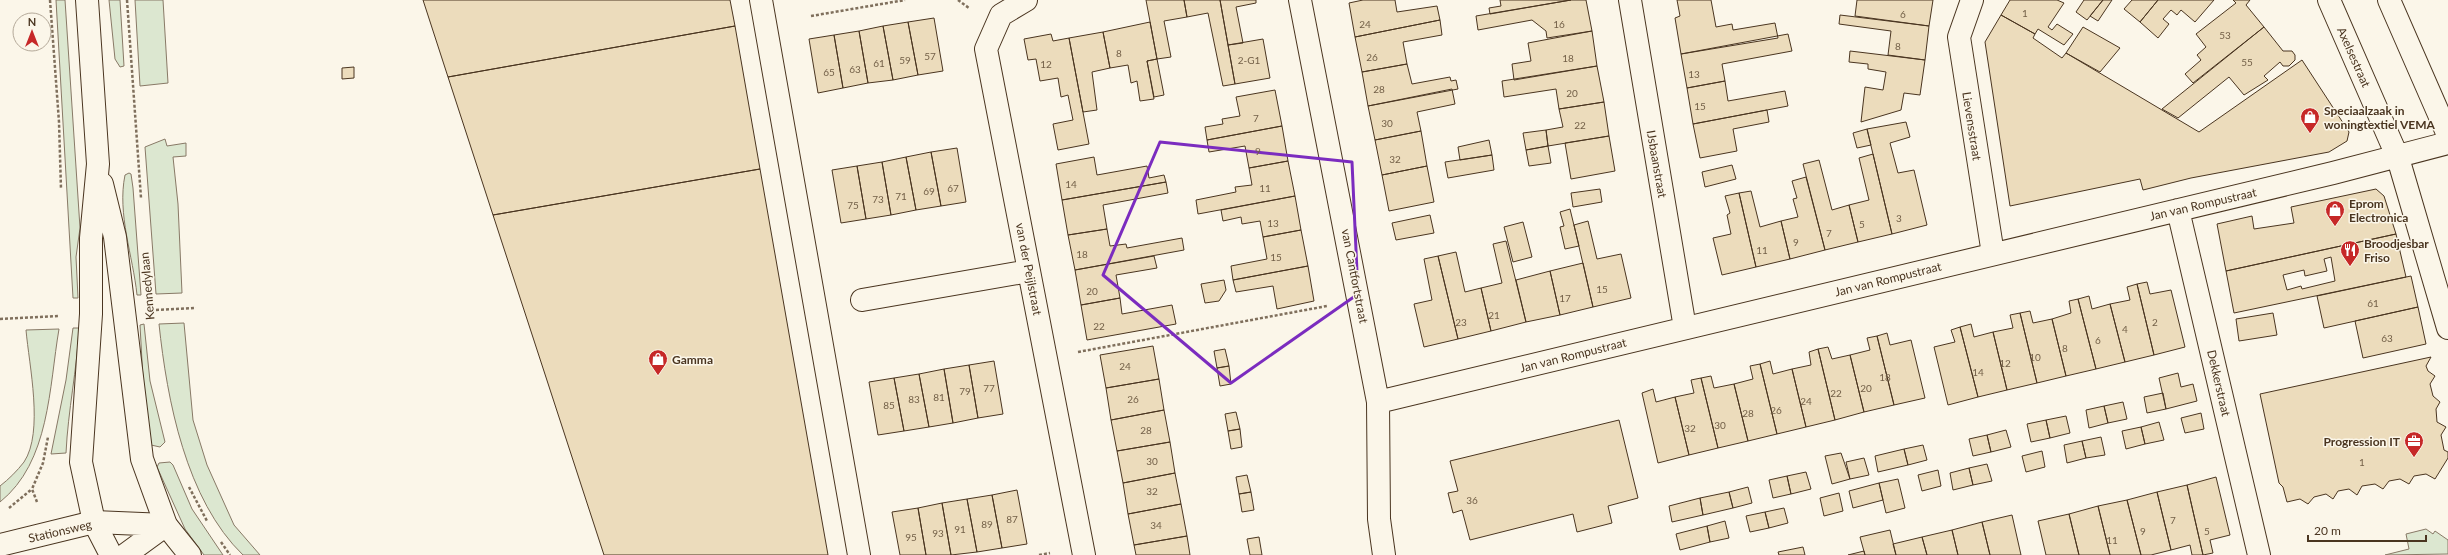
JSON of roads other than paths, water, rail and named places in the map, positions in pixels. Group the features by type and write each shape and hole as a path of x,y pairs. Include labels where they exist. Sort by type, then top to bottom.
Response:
{"street":[{"name":"Kennedylaan","path":"87,0 98,164 114,237 142,459 166,525 190,555"},
{"path":"761,0 859,555"},
{"name":"van der Peijlstraat","path":"1026,0 1001,14 986,49 1084,555"},
{"name":"van Cantfortstraat","path":"1300,0 1360,300 1378,402 1380,519 1384,555"},
{"name":"IJsbaanstraat","path":"1630,0 1685,328"},
{"name":"Lievensstraat","path":"1972,0 1959,37 1959,43 1993,254"},
{"name":"Axelsestraat","path":"2329,0 2398,158 2448,328"},
{"path":"2390,0 2448,136"},
{"path":"2398,158 2448,143"},
{"name":"Jan van Rompustraat","path":"1378,402 2398,158"},
{"name":"Kennedylaan","path":"98,164 91,238 91,314 81,462 94,522 111,555"},
{"name":"Dekkerstraat","path":"2178,210 2260,555"},
{"path":"862,300 1029,271"},
{"name":"Stationsweg","path":"0,545 94,522 166,525"},
{"path":"125,555 166,525"}],"place":[{"name":"Speciaalzaak in woningtextiel VEMA","path":"2310,134"},
{"name":"Eprom Electronica","path":"2335,227"},
{"name":"Broodjesbar Friso","path":"2350,267"},
{"name":"Gamma","path":"658,376"},
{"name":"Progression IT","path":"2414,458"}]}
